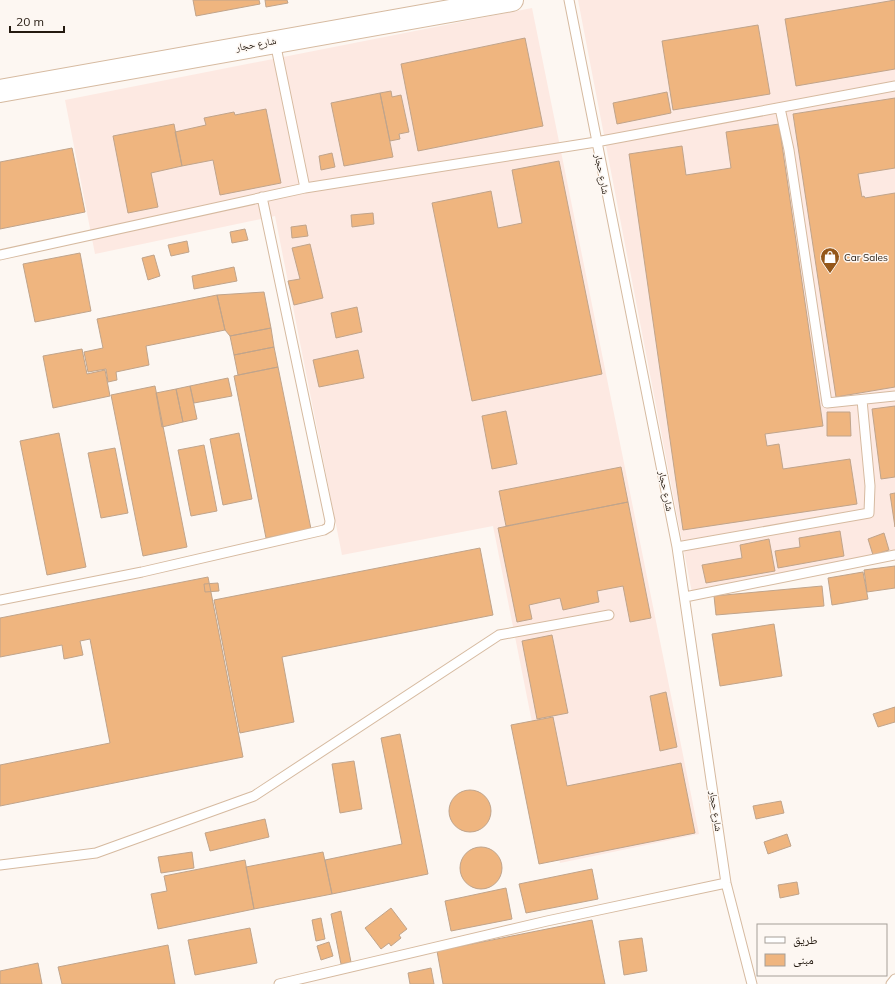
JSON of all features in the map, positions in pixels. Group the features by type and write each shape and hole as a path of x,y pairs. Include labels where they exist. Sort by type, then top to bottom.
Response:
{"street":[{"name":"شارع حجار","path":"0,91 274,41 512,0"}],"lane":[{"name":"شارع حجار","path":"569,0 676,546 685,597 726,883 752,984"},
{"path":"274,41 305,188"},
{"path":"0,256 305,188 596,142 895,86"},
{"path":"780,108 789,150 827,403 895,396"},
{"path":"0,600 142,572 324,530 330,527 262,197"},
{"path":"676,546 869,513 870,486 862,400"},
{"path":"685,597 895,555"},
{"path":"0,865 96,853 254,796 499,635 609,615"},
{"path":"279,984 547,921 726,883"},
{"path":"891,984 895,979"}],"shaded area":[{"name":"Car Sales","path":"578,0 895,0 895,557 692,593"},
{"path":"532,8 699,834 560,863 493,526 342,555 275,216 95,254 65,100"}],"building":[{"path":"193,0 259,0 260,4 196,16"},
{"path":"265,0 287,0 288,3 266,7"},
{"path":"895,0 895,69 796,86 785,19"},
{"path":"758,25 770,94 673,110 662,41"},
{"path":"525,38 543,126 418,151 401,64"},
{"path":"391,91 392,97 401,95 409,132 399,134 400,139 390,141 380,93"},
{"path":"667,92 671,113 617,124 613,103"},
{"path":"380,93 393,157 344,166 331,103"},
{"path":"895,98 895,168 858,174 862,197 864,196 865,198 895,193 895,387 836,397 793,114"},
{"path":"266,109 281,183 220,195 213,160 182,166 175,132 206,125 204,118 234,112 235,115"},
{"path":"174,124 182,166 151,173 158,207 128,213 113,136"},
{"path":"779,124 823,426 765,434 767,446 779,444 783,469 850,459 857,504 683,530 629,154 682,146 686,175 731,168 726,132"},
{"path":"72,148 85,212 0,229 0,162"},
{"path":"332,153 335,167 321,170 319,156"},
{"path":"559,161 602,374 472,401 432,203 491,191 498,228 522,223 512,170"},
{"path":"373,213 374,224 352,227 351,215"},
{"path":"306,225 308,236 292,238 291,227"},
{"path":"245,229 248,240 232,243 230,232"},
{"path":"187,241 189,252 171,256 168,245"},
{"path":"310,244 323,298 294,305 288,281 300,279 292,248"},
{"path":"80,253 91,311 35,322 23,264"},
{"path":"154,255 160,276 148,280 142,258"},
{"path":"234,267 237,281 194,289 192,276"},
{"path":"264,292 271,328 230,336 225,330 217,295"},
{"path":"217,295 225,330 146,346 149,365 116,372 117,380 108,382 106,369 88,372 84,352 103,348 97,319"},
{"path":"357,307 362,332 336,338 331,313"},
{"path":"271,328 274,347 234,355 230,336"},
{"path":"274,347 278,367 238,375 234,355"},
{"path":"82,349 87,374 105,370 110,396 53,408 43,356"},
{"path":"358,350 364,378 319,387 313,360"},
{"path":"278,367 311,529 266,538 234,376"},
{"path":"228,378 232,396 194,403 190,386"},
{"path":"155,386 187,547 143,556 111,395"},
{"path":"190,386 197,419 183,422 176,389"},
{"path":"176,389 183,422 162,427 156,393"},
{"path":"895,406 895,477 881,479 872,409"},
{"path":"506,411 517,464 492,469 482,416"},
{"path":"827,412 850,412 851,436 827,436"},
{"path":"59,433 86,567 47,575 20,441"},
{"path":"239,433 252,499 223,505 210,439"},
{"path":"204,445 217,511 191,516 178,450"},
{"path":"115,448 128,513 101,518 88,453"},
{"path":"621,467 628,502 506,526 499,491"},
{"path":"895,493 895,527 890,494"},
{"path":"628,502 651,618 630,622 623,586 597,591 599,602 563,610 560,598 529,605 532,619 517,622 498,528"},
{"path":"840,531 844,556 778,568 775,551 800,547 799,538"},
{"path":"884,533 889,550 873,555 868,539"},
{"path":"769,539 775,571 706,583 702,565 742,558 740,545"},
{"path":"480,548 493,615 282,657 294,722 240,733 214,600"},
{"path":"895,566 895,588 867,592 864,570"},
{"path":"863,572 868,599 832,605 828,578"},
{"path":"208,577 243,757 0,806 0,765 110,743 90,639 80,641 83,655 64,659 62,645 0,657 0,618"},
{"path":"218,583 219,591 205,592 204,584"},
{"path":"822,586 824,606 716,615 714,596"},
{"path":"774,624 782,676 720,686 712,634"},
{"path":"552,635 568,713 537,719 522,641"},
{"path":"666,692 677,747 660,751 650,696"},
{"path":"895,707 895,722 878,727 873,714"},
{"path":"553,717 567,786 681,763 695,833 539,864 511,725"},
{"path":"400,734 428,874 332,894 325,860 402,844 381,738"},
{"path":"354,761 362,809 340,813 332,764"},
{"path":"466,790 474,790 482,793 488,799 491,811 488,823 482,829 474,832 466,832 458,829 452,823 449,815 449,807 452,799 458,793"},
{"path":"781,801 784,813 756,819 753,806"},
{"path":"265,819 269,837 210,851 205,833"},
{"path":"787,834 791,846 768,854 764,842"},
{"path":"477,847 485,847 493,850 499,856 502,868 499,880 493,886 485,889 477,889 469,886 463,880 460,872 460,864 463,856 469,850"},
{"path":"192,852 194,868 161,873 158,857"},
{"path":"323,852 332,894 254,909 246,867"},
{"path":"245,860 254,909 158,929 151,894 167,891 164,876"},
{"path":"592,869 598,899 526,913 519,884"},
{"path":"797,882 799,894 780,898 778,885"},
{"path":"506,888 512,919 451,931 445,901"},
{"path":"391,908 407,929 399,935 401,938 391,946 389,943 381,949 365,928"},
{"path":"341,911 351,962 341,964 331,914"},
{"path":"321,918 325,939 316,941 312,920"},
{"path":"592,920 605,984 443,984 437,951"},
{"path":"250,928 257,963 195,975 188,940"},
{"path":"642,938 647,971 624,975 619,941"},
{"path":"329,942 333,956 321,960 317,946"},
{"path":"168,945 175,984 62,984 58,967"},
{"path":"38,963 42,984 0,984 0,971"},
{"path":"431,968 434,984 410,984 408,973"}],"place":[{"name":"Car Sales","path":"830,274"}]}
